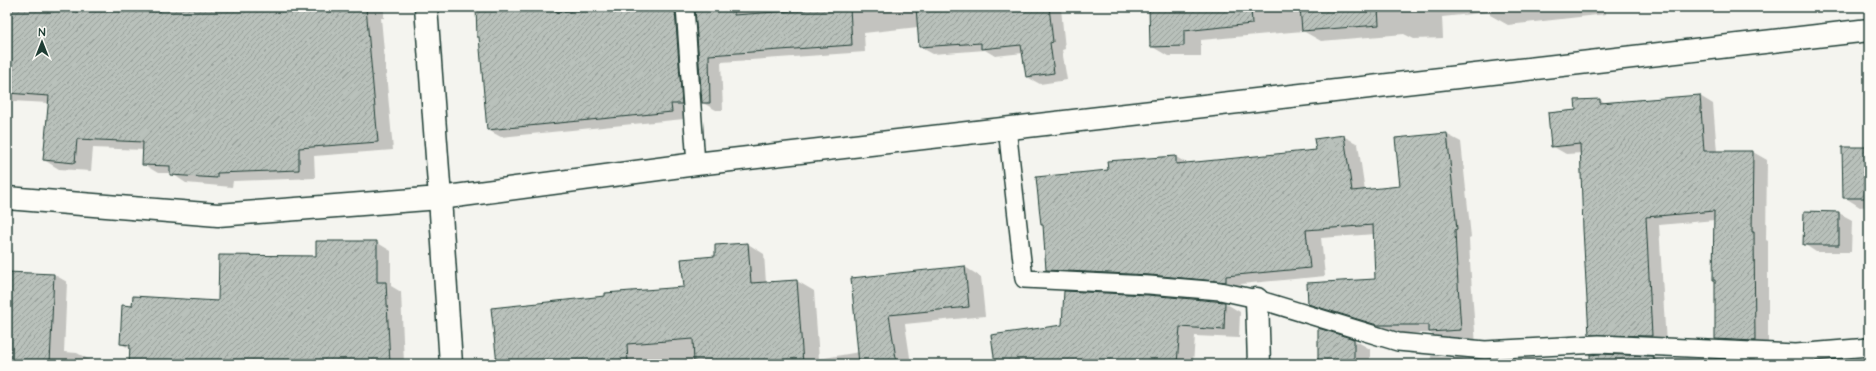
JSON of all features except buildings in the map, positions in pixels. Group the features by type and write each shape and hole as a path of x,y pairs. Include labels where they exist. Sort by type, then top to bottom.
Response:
{"main road":[{"path":"426,7 451,364"},
{"path":"7,198 218,215 440,198 696,164 1869,30"},
{"path":"1257,299 1258,364"}],"lane":[{"path":"685,7 696,164"},
{"path":"1007,128 1024,279 1149,284 1220,290 1257,299 1398,342 1485,350 1598,344 1796,353 1869,347"}]}
